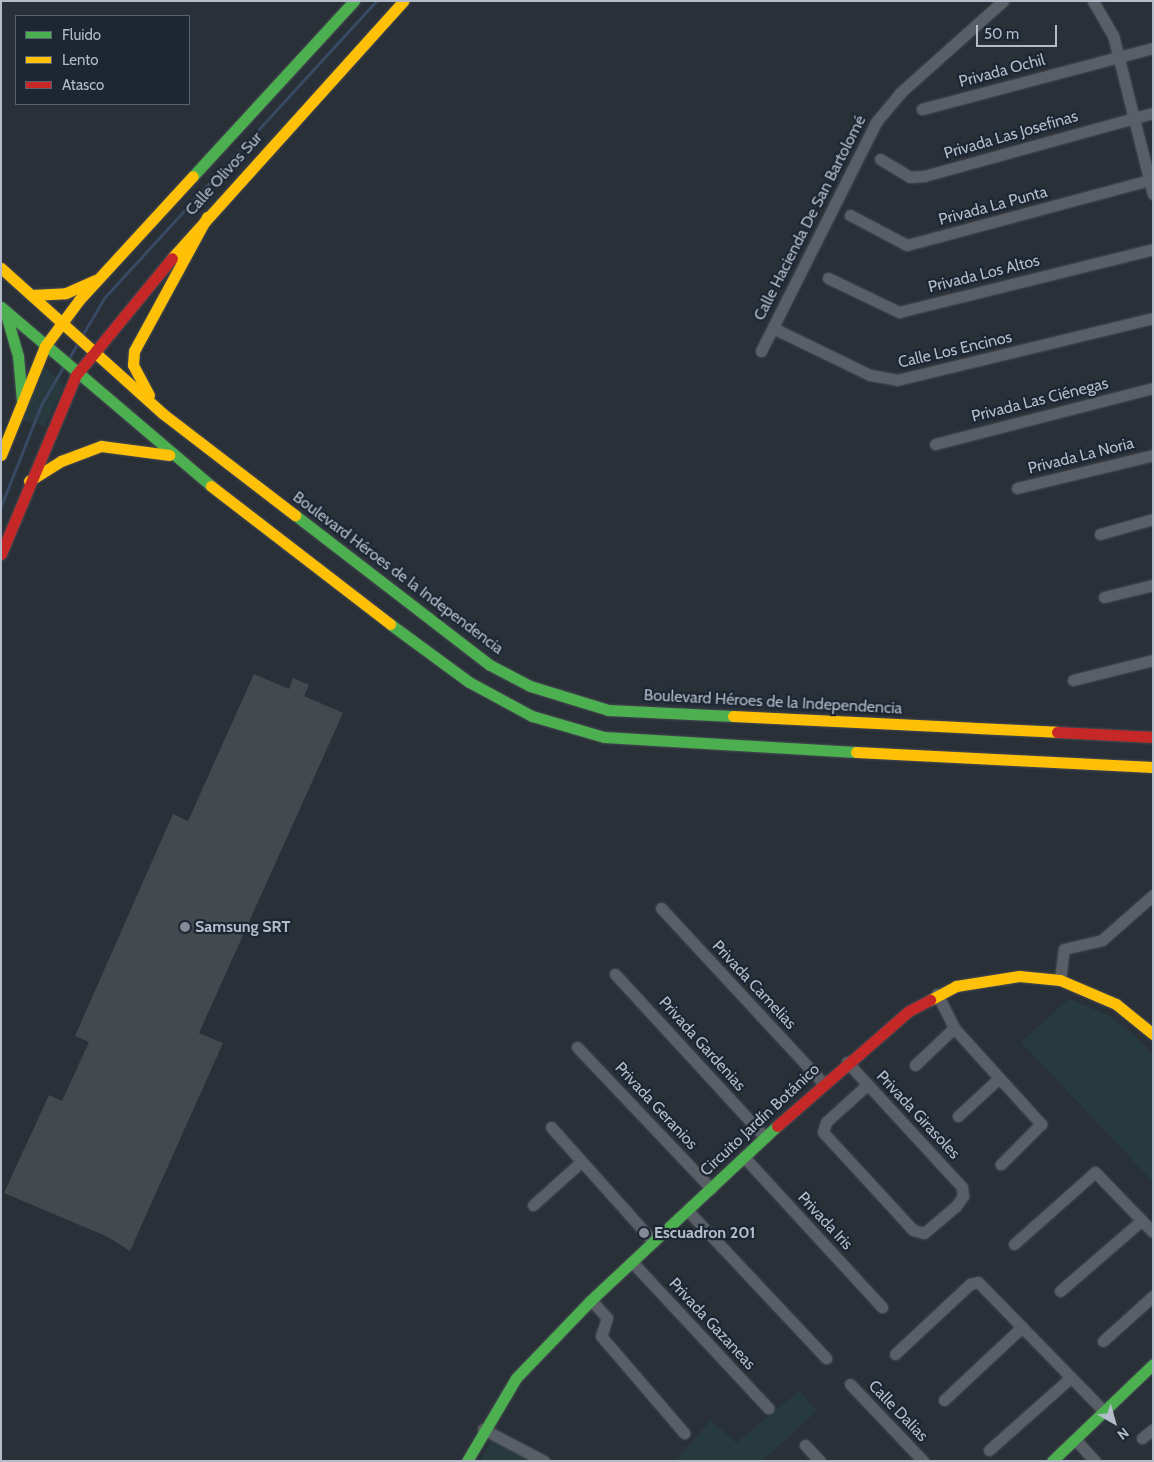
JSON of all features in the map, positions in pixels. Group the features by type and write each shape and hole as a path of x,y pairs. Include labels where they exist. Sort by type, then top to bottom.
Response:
{"main road":[{"name":"Calle Olivos Sur","path":"1,455 45,346 95,280 354,1"},
{"name":"Calle Olivos Sur","path":"1,554 29,480 76,375 92,352 206,217 403,1"},
{"path":"162,413 138,380 133,365 134,351 206,217"},
{"name":"Boulevard Héroes de la Independencia","path":"1,268 92,352 162,413 490,665 530,686 600,708 1153,737"},
{"path":"31,295 66,293 95,280"},
{"path":"3,309 76,375 172,456 469,682 532,716 604,737 1153,767"},
{"path":"3,309 18,356 22,401"},
{"path":"29,480 61,461 101,446 172,456"},
{"path":"604,737 654,729 664,712"},
{"name":"Circuito Jardín Botánico","path":"467,1461 483,1429 516,1378 591,1300 823,1083 885,1028 937,994 998,978 1060,980 1116,1004 1153,1034"},
{"path":"1052,1461 1153,1364"}],"street":[{"name":"Calle Hacienda De San Bartolomé","path":"761,351 876,122 900,93 1003,1"},
{"path":"1093,1 1113,35 1151,179 1153,194"},
{"name":"Privada Ochil","path":"922,109 1153,48"},
{"name":"Privada Las Josefinas","path":"880,159 910,176 924,176 1153,113"},
{"name":"Privada La Punta","path":"850,215 908,245 1151,179"},
{"name":"Privada Los Altos","path":"828,278 899,312 1153,249"},
{"name":"Calle Los Encinos","path":"773,328 870,375 897,380 1153,318"},
{"name":"Privada Las Ciénegas","path":"935,444 1153,388"},
{"name":"Privada La Noria","path":"1017,488 1153,455"},
{"path":"1100,534 1153,519"},
{"path":"1104,597 1153,585"},
{"path":"1073,680 1153,660"},
{"path":"1060,980 1064,950 1102,940 1153,895"},
{"name":"Privada Camelias","path":"661,908 823,1083"},
{"name":"Privada Gardenias","path":"615,974 765,1137"},
{"path":"937,994 954,1028 1041,1124 1002,1164"},
{"path":"915,1065 954,1028"},
{"name":"Privada Geranios","path":"578,1047 712,1188"},
{"name":"Privada Girasoles","path":"847,1062 964,1192 956,1206 928,1231 918,1233 826,1136 822,1129 826,1122 867,1085"},
{"path":"958,1116 999,1078"},
{"path":"551,1127 654,1242"},
{"name":"Privada Iris","path":"744,1157 882,1307"},
{"path":"533,1204 581,1162"},
{"path":"1014,1244 1095,1172 1153,1232"},
{"path":"688,1211 826,1358"},
{"path":"1060,1291 1142,1220"},
{"name":"Privada Gazaneas","path":"632,1262 768,1408"},
{"path":"895,1354 976,1282 1104,1411"},
{"path":"1103,1342 1153,1296"},
{"path":"591,1300 607,1318 601,1336 684,1433"},
{"path":"944,1400 1022,1327"},
{"path":"989,1450 1070,1378"},
{"name":"Calle Dalias","path":"850,1384 923,1461"},
{"path":"483,1429 544,1461"},
{"path":"1142,1438 1153,1429"},
{"path":"1075,1439 1095,1461"},
{"path":"806,1445 820,1461"}],"green space":[{"path":"45,368 64,385 45,426 22,420"},
{"path":"1069,999 1108,1015 1135,1035 1153,1056 1153,1182 1021,1042"},
{"path":"799,1391 817,1411 762,1461 675,1461 711,1420 736,1443"},
{"path":"492,1438 543,1461 480,1461"}],"building":[{"name":"Samsung SRT","path":"254,674 289,689 293,678 309,685 304,696 343,713 199,1033 223,1043 130,1251 108,1237 4,1193 49,1095 62,1101 89,1042 75,1036 173,814 188,821"}],"waterway":[{"path":"83,334 104,298 376,1"},
{"path":"69,358 77,344"},
{"path":"1,506 41,405 63,367"}],"traffic: fast":[{"path":"193,176 354,1"},
{"path":"1,307 211,486"},
{"path":"5,311 18,356 22,401"},
{"path":"295,515 490,665 530,686 608,710 733,716"},
{"path":"390,624 469,682 532,716 604,737 856,752"},
{"path":"467,1461 516,1378 591,1300 777,1126"},
{"path":"1052,1461 1153,1364"}],"traffic: slow":[{"path":"172,258 403,1"},
{"path":"1,455 45,346 79,300 193,176"},
{"path":"149,395 133,365 134,351 207,217"},
{"path":"1,268 162,413 295,515"},
{"path":"31,295 66,293 95,280"},
{"path":"29,481 61,461 101,446 169,455"},
{"path":"211,486 390,624"},
{"path":"733,716 1057,732"},
{"path":"856,752 1153,767"},
{"path":"930,1000 956,986 1019,976 1060,980 1116,1004 1153,1034"}],"traffic: jam":[{"path":"1,554 76,375 172,258"},
{"path":"1057,732 1153,737"},
{"path":"777,1126 909,1011 930,1000"}],"place":[{"name":"Samsung SRT","path":"185,927"},
{"name":"Escuadron 201","path":"644,1233"}]}
